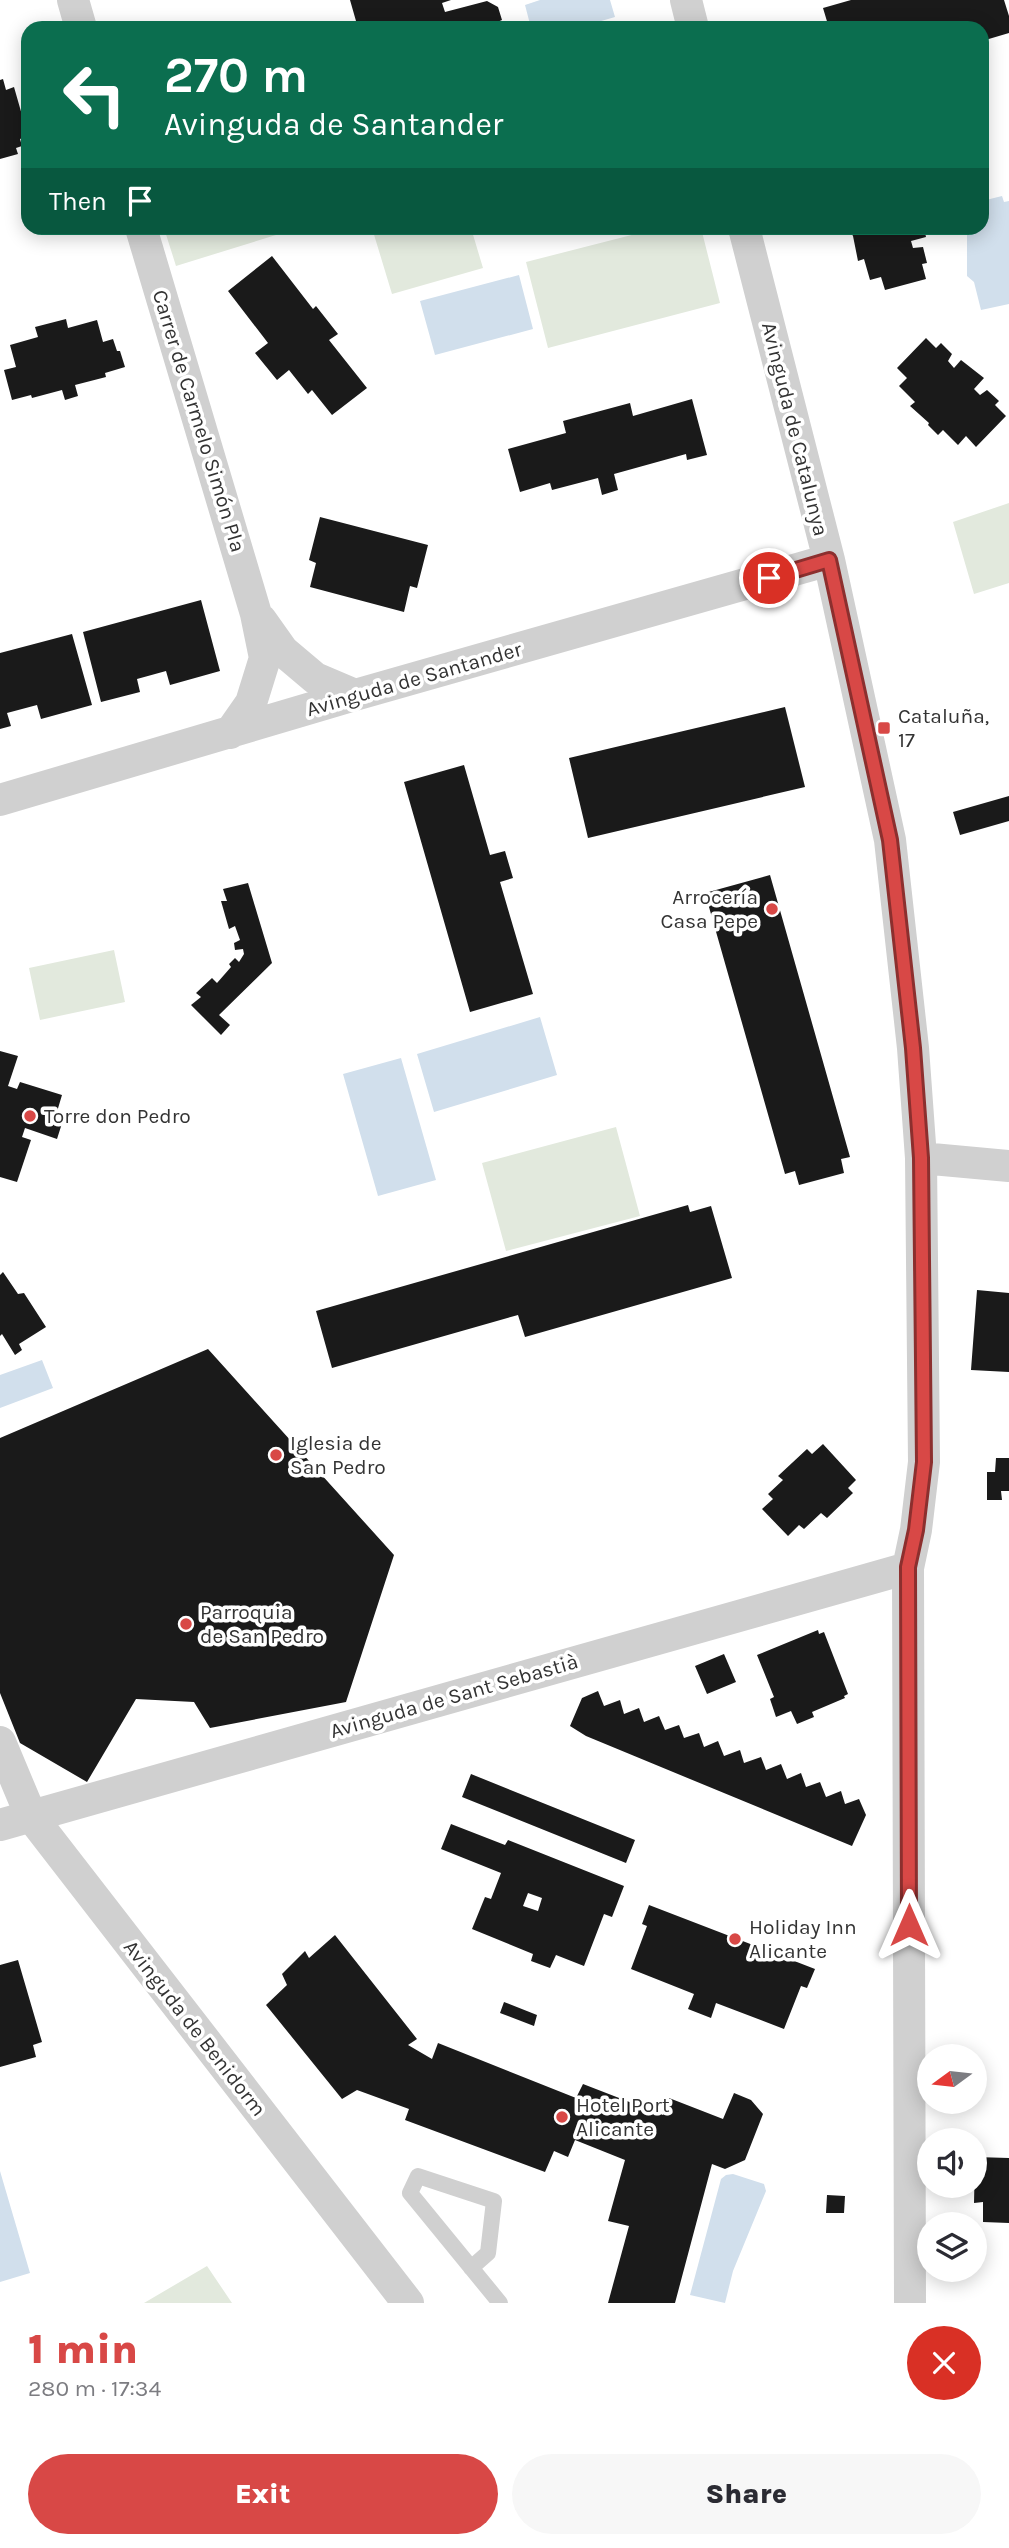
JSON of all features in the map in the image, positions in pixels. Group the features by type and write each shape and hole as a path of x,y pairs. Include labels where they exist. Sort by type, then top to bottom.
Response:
{"street":[{"path":"73,0 79,21"},
{"path":"686,0 691,21"},
{"name":"Carrer de Carmelo Simón Pla","path":"143,235 256,614 265,658 251,704 230,733"},
{"name":"Avinguda de Catalunya","path":"746,235 829,560 890,840 913,1048 921,1158 924,1462 916,1530 908,1567 910,2303"},
{"name":"Avinguda de Santander","path":"0,800 355,695 829,560"},
{"name":"Carrer de Carmelo Simón Pla","path":"256,614 283,651 315,678 355,695"},
{"path":"921,1158 1009,1166"},
{"name":"Avinguda de Sant Sebastià","path":"0,1825 908,1567"},
{"name":"Avinguda de Benidorm","path":"0,1742 31,1816 408,2303"}],"lane":[{"path":"471,2268 488,2253 494,2201 418,2176 410,2193 471,2268 500,2303"}],"shaded area":[{"path":"166,235 276,235 176,266"},
{"path":"374,235 473,235 483,268 392,294"},
{"path":"632,235 703,235 720,303 548,348 526,262"},
{"path":"1009,503 1009,583 974,594 953,522"},
{"path":"114,950 125,1002 40,1020 29,968"},
{"path":"616,1127 640,1216 506,1251 482,1163"},
{"path":"207,2266 232,2303 144,2303"}],"water":[{"path":"540,0 610,0 615,17 601,21 529,21 525,5"},
{"path":"1002,196 1004,202 1009,201 1009,304 981,310 974,282 967,276 967,235 989,235 989,199"},
{"path":"519,275 533,329 435,355 420,301"},
{"path":"540,1017 557,1075 434,1112 417,1054"},
{"path":"401,1058 436,1180 378,1196 343,1074"},
{"path":"42,1360 53,1388 0,1408 0,1375"},
{"path":"0,2171 30,2273 0,2282"},
{"path":"733,2174 764,2184 766,2191 733,2271 725,2303 690,2295 721,2179"}],"building":[{"path":"350,0 451,0 442,3 445,12 487,1 498,7 502,20 500,21 356,21"},
{"path":"851,0 1004,0 1009,16 1009,33 989,39 989,21 827,21 823,8"},
{"path":"3,79 6,90 14,87 21,112 21,146 16,148 18,154 0,159 0,80"},
{"path":"926,235 911,241 913,248 923,247 927,263 922,264 926,279 885,290 881,277 870,280 864,259 858,261 853,236"},
{"path":"272,256 313,309 316,306 338,334 329,340 367,388 332,415 312,390 308,394 289,370 277,380 255,353 268,343 228,291"},
{"path":"66,319 68,328 97,320 103,342 113,339 125,367 105,373 106,377 75,385 78,396 65,400 62,390 12,400 4,370 16,367 10,345 38,337 35,327"},
{"path":"926,338 936,348 941,343 952,354 948,361 954,368 961,360 984,378 974,389 980,395 987,390 999,401 995,405 1006,416 976,447 966,436 958,445 943,430 938,435 910,406 915,402 899,386 907,378 897,368"},
{"path":"692,399 707,455 687,460 686,454 614,474 618,490 602,495 598,478 552,490 550,483 520,492 508,449 566,433 563,421 630,403 633,416"},
{"path":"320,517 428,545 417,588 410,586 404,612 310,587 316,563 309,560"},
{"path":"201,600 220,671 170,685 166,671 137,679 140,692 101,702 83,632"},
{"path":"72,634 92,705 41,719 37,705 7,713 11,726 0,729 0,653"},
{"path":"785,707 805,787 588,838 569,758"},
{"path":"464,765 490,855 505,851 513,878 500,882 533,994 470,1012 404,782"},
{"path":"1009,796 1009,821 960,835 953,812"},
{"path":"770,875 850,1157 841,1159 844,1173 799,1185 795,1171 785,1174 705,893"},
{"path":"248,883 272,963 219,1015 230,1025 221,1035 191,1005 201,997 196,993 212,978 217,983 231,967 229,964 235,958 239,962 244,954 243,949 235,950 234,943 240,940 235,926 229,929 221,901 227,901 223,889"},
{"name":"Torre don Pedro","path":"0,1051 18,1056 8,1086 17,1089 20,1082 62,1095 56,1115 64,1117 57,1139 25,1128 22,1137 31,1140 17,1182 0,1177"},
{"path":"688,1205 690,1212 711,1206 732,1278 525,1337 518,1315 332,1368 316,1311"},
{"path":"3,1272 18,1294 24,1293 46,1327 19,1344 22,1350 15,1355 2,1334 0,1336 0,1275"},
{"path":"977,1290 1009,1293 1009,1372 971,1370"},
{"name":"Parroquia de San Pedro","path":"208,1349 394,1555 346,1702 210,1728 194,1702 136,1699 87,1782 20,1743 0,1693 0,1438"},
{"path":"823,1444 856,1480 848,1488 853,1493 827,1518 821,1513 804,1529 799,1525 788,1536 762,1509 773,1499 768,1494 783,1480 778,1476 807,1449 812,1454"},
{"path":"996,1458 1009,1458 1009,1491 1001,1491 1002,1500 987,1500 987,1472 995,1472"},
{"path":"818,1630 819,1634 824,1632 848,1694 845,1698 812,1712 814,1717 797,1724 791,1711 776,1717 770,1699 774,1697 757,1655"},
{"path":"724,1654 736,1682 707,1694 695,1666"},
{"path":"598,1691 604,1706 620,1700 624,1714 639,1708 644,1722 659,1716 665,1730 679,1725 684,1738 699,1733 704,1747 718,1741 724,1756 740,1750 744,1763 761,1757 766,1770 781,1764 787,1779 801,1773 806,1787 820,1782 826,1797 841,1791 845,1804 859,1799 866,1815 852,1846 586,1736 570,1726 582,1698"},
{"path":"471,1774 635,1840 626,1863 462,1797"},
{"path":"451,1824 505,1845 508,1840 624,1886 612,1917 604,1914 584,1966 556,1955 550,1968 531,1961 533,1954 472,1929 485,1897 491,1899 501,1873 441,1849","holes":["528,1893 542,1898 538,1911 523,1906"]},
{"path":"649,1905 815,1969 807,1988 801,1986 784,2029 716,2003 711,2018 688,2009 694,1994 631,1969 647,1926 642,1924"},
{"name":"Hotel Port Alicante","path":"335,1935 417,2039 408,2045 432,2059 438,2043 576,2098 583,2084 663,2115 669,2098 723,2119 734,2093 751,2100 763,2114 745,2160 725,2169 712,2164 675,2303 608,2303 629,2226 608,2221 625,2160 575,2140 568,2157 554,2151 545,2172 405,2120 409,2109 357,2090 342,2099 266,2005 287,1985 282,1974 305,1951 309,1958"},
{"path":"18,1960 42,2042 33,2045 36,2057 0,2067 0,1965"},
{"path":"504,2002 537,2015 534,2026 500,2013"},
{"path":"987,2157 1009,2158 1009,2223 987,2222 983,2202 974,2203 974,2198 987,2198"},
{"path":"827,2195 845,2196 844,2213 826,2213"}],"place":[{"name":"Cataluña, 17","path":"884,728"},
{"name":"Arrocería Casa Pepe","path":"772,909"},
{"name":"Torre don Pedro","path":"30,1116"},
{"name":"Iglesia de San Pedro","path":"276,1455"},
{"name":"Parroquia de San Pedro","path":"186,1624"},
{"name":"Holiday Inn Alicante","path":"735,1939"},
{"name":"Hotel Port Alicante","path":"562,2117"}],"route":[{"path":"769,578 829,560 890,840 913,1048 921,1158 924,1462 916,1530 908,1567 909,1925"}]}
